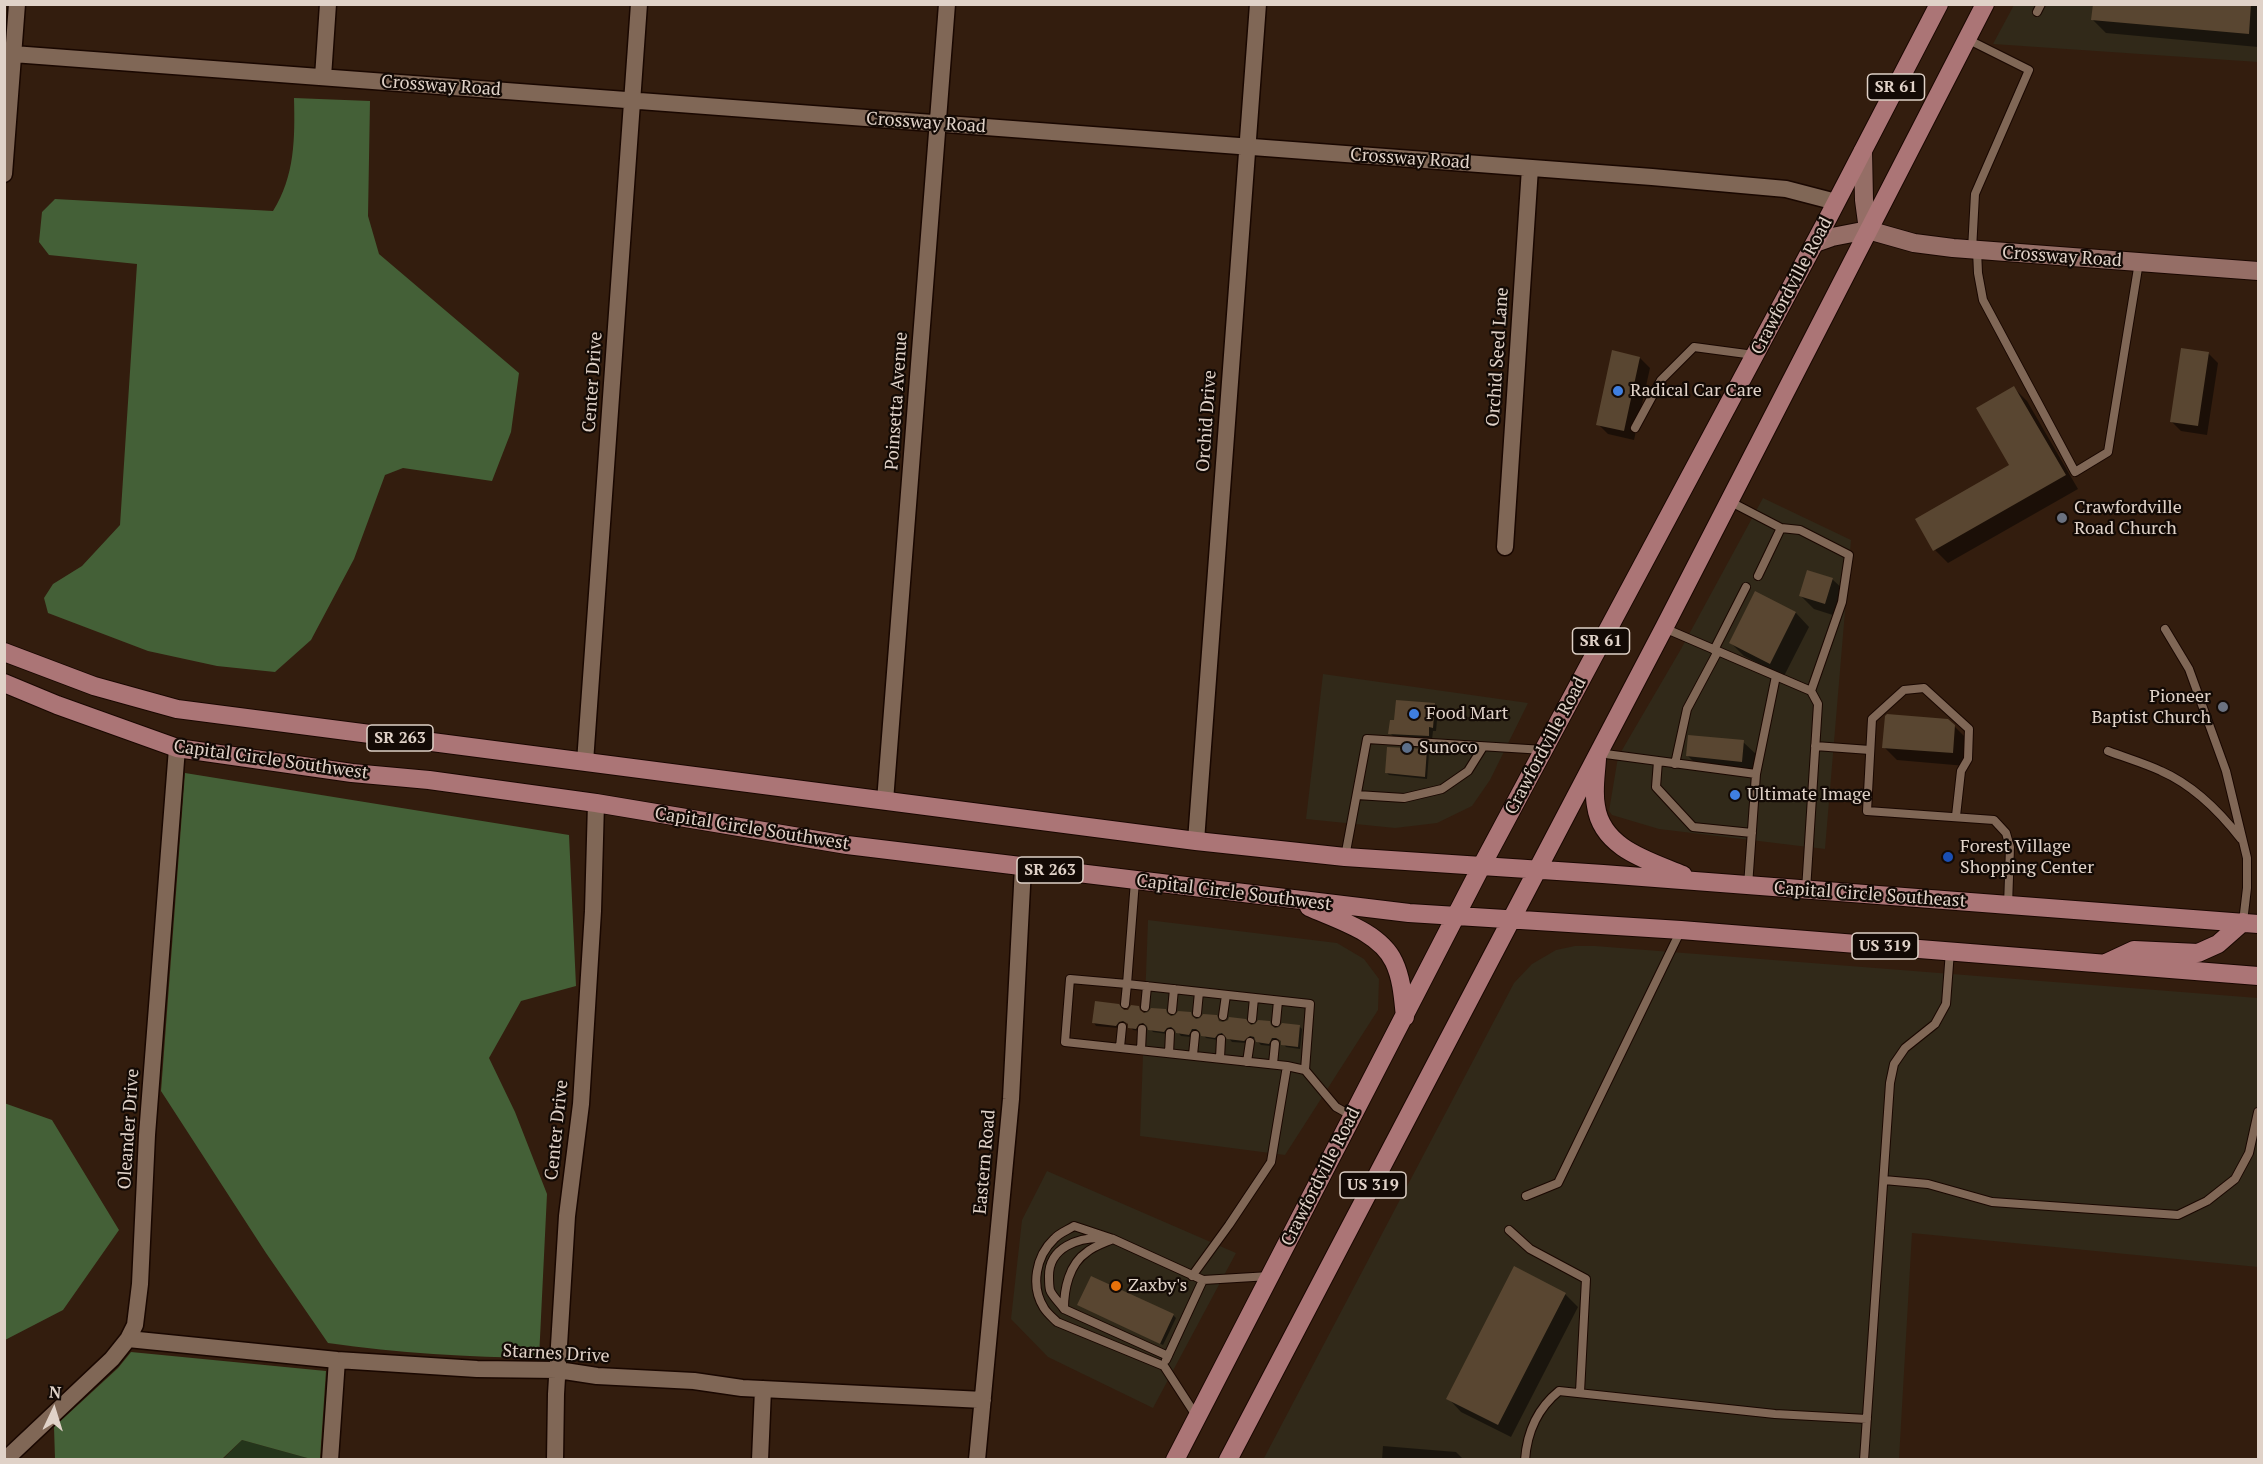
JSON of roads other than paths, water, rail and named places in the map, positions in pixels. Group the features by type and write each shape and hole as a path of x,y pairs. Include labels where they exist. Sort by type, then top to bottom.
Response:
{"main road":[{"name":"Crawfordville Road","path":"1175,1460 1481,867 1815,243 1939,4"},
{"name":"SR 61","path":"1512,919 1985,4"},
{"name":"Capital Circle Southwest","path":"4,652 94,686 177,709 1196,841 1345,857 1481,867"},
{"name":"Capital Circle Southwest","path":"4,684 177,748 352,773 429,780 596,803 847,845 1409,914 1512,919"},
{"path":"1598,753 1595,804 1599,819 1606,831 1624,849 1699,882"},
{"name":"Capital Circle Southeast","path":"1481,867 2251,923"},
{"path":"1294,900 1369,935 1384,947 1398,973 1405,1017"},
{"name":"US 319","path":"1228,1460 1512,919 1682,930 2259,976"},
{"path":"2104,963 2134,950 2198,953 2218,944 2251,923"}],"street":[{"path":"4,174 17,4"},
{"path":"323,77 328,4"},
{"name":"Center Drive","path":"585,762 639,4"},
{"name":"Poinsetta Avenue","path":"885,801 947,4"},
{"name":"Orchid Drive","path":"1196,841 1258,4"},
{"name":"Crossway Road","path":"13,54 1530,168 1786,189 1836,202"},
{"path":"1815,243 1868,230 1864,200 1863,151"},
{"name":"Orchid Seed Lane","path":"1505,547 1530,168"},
{"name":"Crossway Road","path":"1868,230 1914,243 1975,250 2259,271"},
{"name":"Oleander Drive","path":"4,1460 29,1434 112,1359 128,1339 135,1325 140,1284 147,1135 177,748"},
{"name":"Center Drive","path":"555,1460 567,1216 581,1104 593,911 596,803"},
{"name":"Eastern Road","path":"977,1460 1011,1099 1023,867"},
{"name":"Starnes Drive","path":"128,1339 337,1360 477,1369 558,1371 763,1389 983,1400"},
{"path":"330,1460 337,1360"},
{"path":"760,1460 763,1389"}],"lane":[{"path":"1967,39 2029,70 1976,194 1975,250 1983,300 2075,472 2108,452 2139,262"},
{"path":"1635,428 1661,380 1694,347 1755,355"},
{"path":"1729,501 1781,528 1800,530 1849,555 1842,602 1811,691"},
{"path":"1758,576 1781,528"},
{"path":"1675,764 1687,709 1746,587"},
{"path":"1664,628 1811,691 1818,704 1806,890"},
{"path":"2165,629 2189,669 2226,771 2247,858 2247,888 2251,923"},
{"path":"1748,886 1756,774 1776,676"},
{"path":"1956,816 1961,771 1968,759 1970,729 1924,688 1904,690 1872,719 1867,811 1994,820 2006,833 2010,848 2008,906"},
{"path":"1345,857 1367,739 1544,750"},
{"path":"1815,746 1870,750"},
{"path":"1357,795 1404,798 1442,789 1468,771 1483,747"},
{"path":"2109,752 2162,771 2193,790 2224,818 2243,842"},
{"path":"1598,753 1756,774"},
{"path":"1658,762 1656,787 1693,827 1752,833"},
{"path":"1125,1004 1135,881"},
{"path":"1526,1196 1558,1182 1682,930"},
{"path":"1864,1460 1890,1083 1894,1064 1905,1048 1935,1024 1946,1004 1950,951"},
{"path":"1305,1070 1310,1004 1070,979 1065,1042 1273,1064 1305,1070 1336,1107 1352,1116"},
{"path":"1145,1007 1147,986"},
{"path":"1172,1010 1174,989"},
{"path":"1197,1013 1199,992"},
{"path":"1223,1016 1226,995"},
{"path":"1252,1019 1254,998"},
{"path":"1276,1022 1278,1001"},
{"path":"1120,1047 1122,1027"},
{"path":"1141,1050 1142,1029"},
{"path":"1169,1053 1170,1033"},
{"path":"1193,1055 1195,1035"},
{"path":"1220,1058 1221,1039"},
{"path":"1247,1062 1250,1042"},
{"path":"1273,1064 1275,1044"},
{"path":"1192,1276 1270,1162 1287,1066"},
{"path":"1884,1180 1928,1184 1992,1202 2178,1215 2207,1201 2235,1179 2248,1153 2259,1112"},
{"path":"1197,1417 1164,1366 1057,1322 1044,1308 1039,1293 1036,1274 1038,1260 1054,1238 1074,1226 1113,1239 1203,1280 1270,1276"},
{"path":"1509,1230 1530,1249 1586,1279 1580,1392"},
{"path":"1113,1239 1087,1238 1067,1245 1052,1259 1049,1273 1050,1290 1064,1309 1168,1356"},
{"path":"1064,1309 1064,1290 1076,1263 1086,1252 1113,1239"},
{"path":"1164,1366 1203,1280"},
{"path":"1525,1460 1526,1443 1545,1402 1559,1391 1727,1409 1866,1419"}],"place":[{"name":"Radical Car Care","path":"1618,391"},
{"name":"Crawfordville Road Church","path":"2062,518"},
{"name":"Pioneer Baptist Church","path":"2223,707"},
{"name":"Food Mart","path":"1414,714"},
{"name":"Sunoco","path":"1407,748"},
{"name":"Ultimate Image","path":"1735,795"},
{"name":"Forest Village Shopping Center","path":"1948,857"},
{"name":"Zaxby's","path":"1116,1286"}]}
